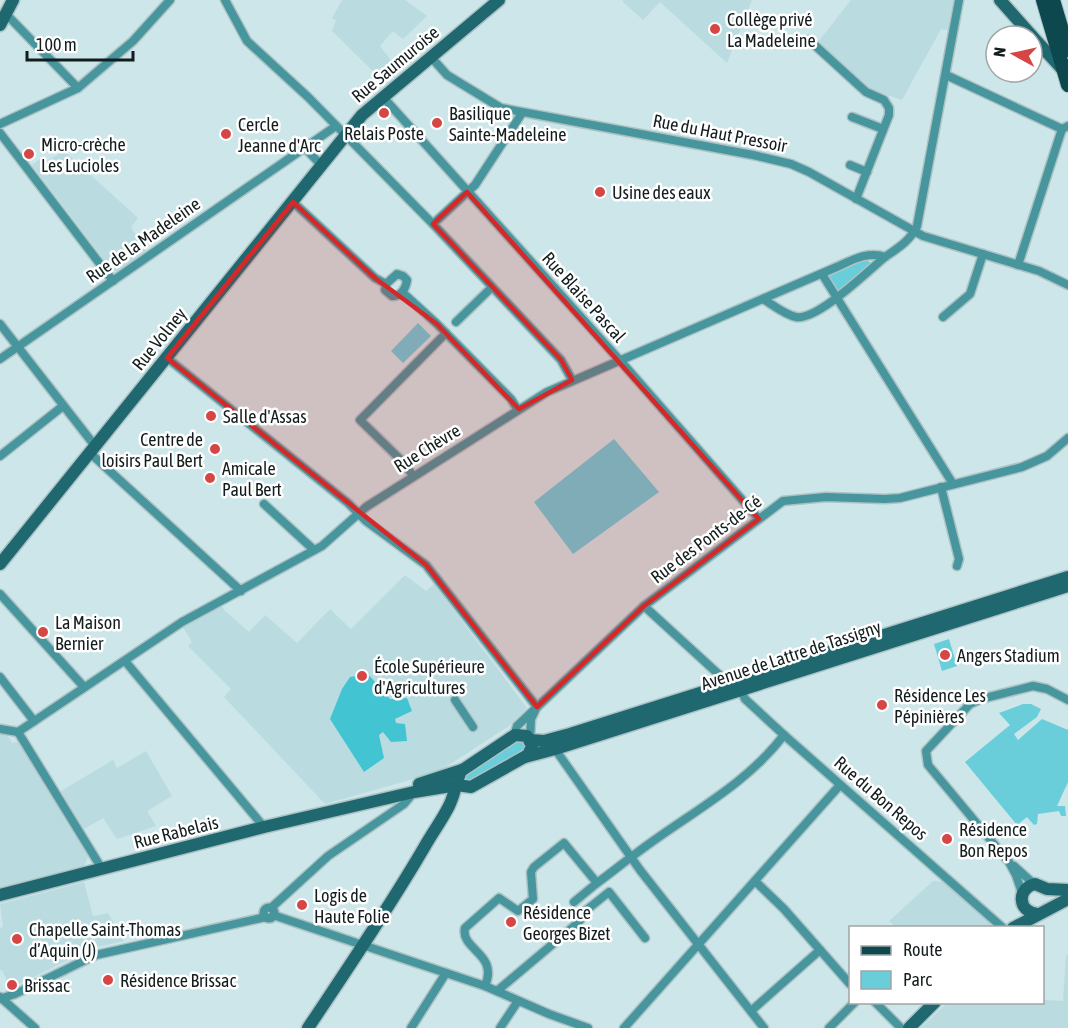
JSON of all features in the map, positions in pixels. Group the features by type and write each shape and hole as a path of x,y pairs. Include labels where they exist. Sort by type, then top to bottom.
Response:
{"main road":[{"path":"1043,0 1068,85"},
{"path":"1053,0 1068,50"}],"street":[{"path":"13,0 3,19 78,88"},
{"path":"0,124 78,88 133,41 170,0"},
{"path":"225,0 247,41 336,126 433,224 561,360 572,380"},
{"name":"Rue Saumuroise","path":"346,137 362,116 383,97 499,0"},
{"path":"763,299 798,318 814,313 907,241 914,232 959,0"},
{"path":"999,0 1021,24"},
{"path":"809,40 866,92 886,102 889,115 856,199"},
{"path":"1044,49 1063,70"},
{"name":"Rue du Haut Pressoir","path":"430,57 447,75 494,106 783,162 809,172 914,232 1046,273 1068,285"},
{"path":"946,75 1065,127 1018,265"},
{"name":"Rue Blaise Pascal","path":"383,97 759,519"},
{"path":"433,224 475,185 522,113"},
{"path":"852,117 883,129"},
{"name":"Rue de la Madeleine","path":"0,359 336,126"},
{"path":"0,133 113,280"},
{"name":"Rue Volney","path":"0,564 346,137"},
{"path":"305,148 322,166"},
{"path":"850,165 867,172"},
{"path":"293,202 375,278 386,284"},
{"name":"Rue Chèvre","path":"18,732 184,621 322,546 358,514 413,476 547,392 868,254 885,257"},
{"path":"943,317 970,294 983,254"},
{"path":"400,274 406,280 406,286 396,296 392,296 385,290 386,284 393,276 400,274"},
{"path":"822,274 953,484"},
{"path":"456,322 488,291"},
{"path":"402,292 511,399 518,410"},
{"path":"0,324 63,406 92,449 241,591"},
{"path":"413,476 405,464 360,420 446,333"},
{"path":"167,358 348,503 358,514 426,565 536,708 531,720 531,750 525,757"},
{"path":"0,456 63,406"},
{"name":"Rue des Ponts-de-Cé","path":"514,736 517,726 644,606 772,508 788,500 826,497 891,499 1022,467 1047,456 1068,438"},
{"path":"941,487 959,559 957,566"},
{"path":"264,504 314,550"},
{"name":"Avenue de Lattre de Tassigny","path":"530,740 544,741 570,734 1068,577"},
{"name":"Avenue de Lattre de Tassigny","path":"463,786 525,757 1068,586"},
{"path":"0,594 84,687"},
{"path":"644,606 728,685"},
{"path":"125,661 264,827"},
{"path":"0,677 34,721"},
{"path":"1034,884 1009,862 928,765 925,756 928,747 970,704 981,699 1033,686 1047,689 1068,700"},
{"name":"Rue du Bon Repos","path":"741,690 745,699 784,735 1004,926"},
{"path":"455,700 473,727"},
{"path":"0,729 18,732 102,869"},
{"path":"514,736 523,734 530,740"},
{"path":"574,902 632,857 744,779 784,735"},
{"name":"Rue Rabelais","path":"362,804 370,798 462,770 514,736"},
{"path":"555,749 646,879 764,1028"},
{"path":"308,1028 407,878 463,786 459,775 462,770"},
{"name":"Rue Rabelais","path":"0,895 362,804 396,803 429,781"},
{"path":"624,1028 840,785"},
{"name":"Rue Rabelais","path":"414,792 463,786"},
{"path":"35,1028 1,998 96,955 270,913 328,856 396,803"},
{"path":"485,986 489,976 488,966 465,937 463,932 466,927 499,898 518,911 533,898 531,872 534,867 564,843 597,883"},
{"path":"1009,862 1016,875 1028,912 1037,914"},
{"path":"755,881 784,909 849,983"},
{"path":"1006,926 1026,888 1034,884 1042,885 1047,889 1051,898 1048,908"},
{"path":"1047,889 1068,890"},
{"path":"497,991 579,921 584,912 609,892 645,938"},
{"path":"1015,926 1068,899"},
{"path":"270,913 485,986 588,1028"},
{"path":"751,1011 820,950"},
{"path":"411,1028 446,973"},
{"path":"500,1028 518,1001"},
{"path":"829,1028 853,1004"},
{"path":"877,1004 901,1028"},
{"path":"909,1028 933,1004"}],"highlighted area":[{"path":"467,192 759,519 644,606 537,707 426,565 167,358 293,202 375,278 437,324 519,409 572,380 561,360 433,224"}],"shaded area":[{"path":"342,0 405,0 427,16 403,39 393,31 380,46 400,72 386,84 332,31 336,20 332,18"},
{"name":"Collège privé La Madeleine","path":"752,0 727,63 660,2 643,20 622,1"},
{"path":"851,0 953,0 948,30 941,29 902,100 867,88 818,42"},
{"path":"64,151 138,218 131,227 146,251 117,271 113,271 32,165 40,159 43,163"},
{"name":"École Supérieure d'Agricultures","path":"405,575 426,591 434,584 527,708 509,726 438,772 325,804 224,697 231,689 188,646 192,642 183,627 222,606 249,632 265,615 297,643 330,609 351,629"},
{"path":"368,674 390,699 407,698 412,711 395,719 396,723 405,724 407,741 391,742 383,732 379,735 384,758 364,772 330,719 342,689 350,677"},
{"path":"0,734 8,736 12,743 18,742 88,857 84,866 0,888"},
{"path":"146,751 172,796 147,811 156,826 117,839 103,818 84,829 61,791 113,760 117,768"},
{"path":"933,881 944,882 993,926 895,926 889,921"},
{"path":"84,882 93,916 108,913 124,941 93,948 15,986 13,981 8,983 0,970 0,928 3,927 0,904"},
{"path":"1066,955 1068,955 1068,1028 921,1028 946,1004 1044,1004 1044,999 1063,1001"}],"green space":[{"path":"865,260 870,262 867,269 838,291 835,290 828,279 829,276"},
{"path":"418,323 431,336 403,363 391,351"},
{"path":"614,439 659,492 573,554 534,502"},
{"name":"Angers Stadium","path":"949,639 957,666 942,671 934,644"},
{"path":"1023,704 1031,704 1041,709 1037,717 1014,734 1018,740 1042,719 1068,730 1068,782 1057,806 1065,806 1066,816 1061,816 1059,811 1038,814 1037,824 1034,825 1027,817 1017,825 965,762 1010,725 999,713"},
{"path":"516,740 524,740 527,750 470,781 465,779 464,776"}],"place":[{"name":"Collège privé La Madeleine","path":"715,29"},
{"name":"Relais Poste","path":"384,113"},
{"name":"Basilique Sainte-Madeleine","path":"437,123"},
{"name":"Cercle Jeanne d'Arc","path":"226,134"},
{"name":"Micro-crèche Les Lucioles","path":"29,154"},
{"name":"Usine des eaux","path":"600,192"},
{"name":"Salle d'Assas","path":"211,416"},
{"name":"Centre de loisirs Paul Bert","path":"215,449"},
{"name":"Amicale Paul Bert","path":"210,478"},
{"name":"La Maison Bernier","path":"43,632"},
{"name":"Angers Stadium","path":"945,655"},
{"name":"École Supérieure d'Agricultures","path":"362,676"},
{"name":"Résidence Les Pépinières","path":"882,705"},
{"name":"Résidence Bon Repos","path":"947,839"},
{"name":"Logis de Haute Folie","path":"302,905"},
{"name":"Résidence Georges Bizet","path":"511,922"},
{"name":"Chapelle Saint-Thomas d’Aquin (J)","path":"17,939"},
{"name":"Résidence Brissac","path":"108,980"},
{"name":"Brissac","path":"12,985"}]}
